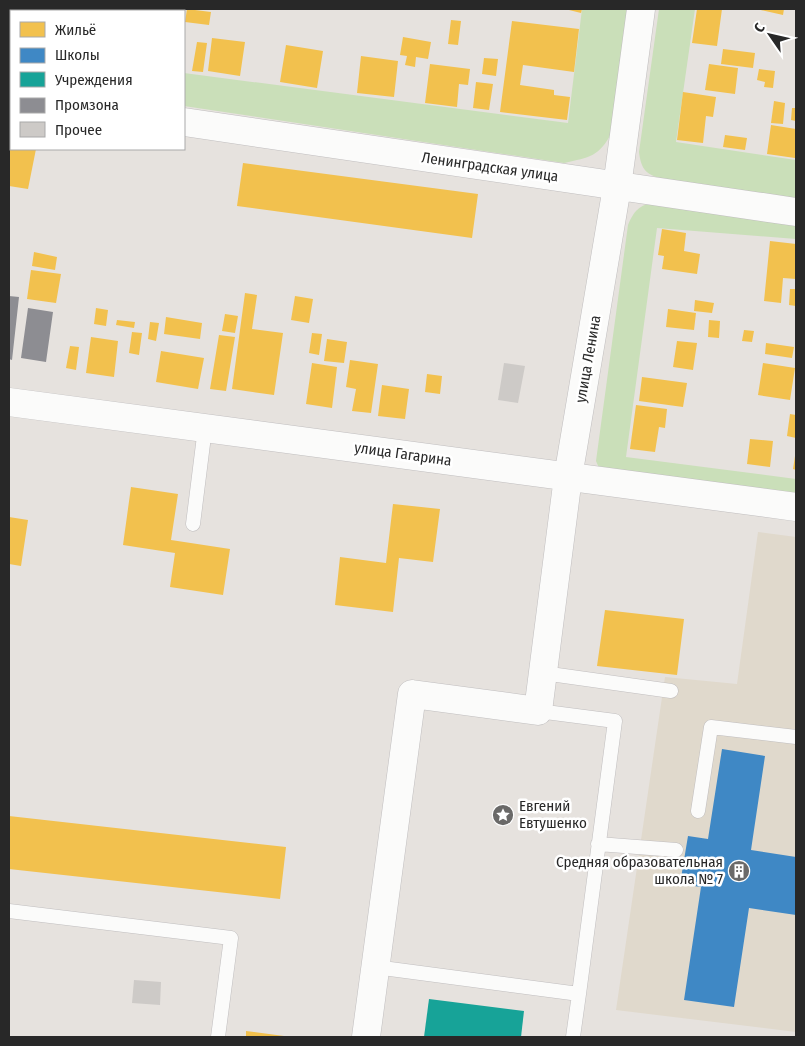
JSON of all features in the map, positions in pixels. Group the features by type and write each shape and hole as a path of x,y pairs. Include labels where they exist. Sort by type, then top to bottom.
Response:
{"street":[{"name":"улица Ленина","path":"538,711 568,476 617,187 641,9"},
{"name":"Ленинградская улица","path":"185,122 796,212"},
{"name":"улица Гагарина","path":"9,402 796,508"},
{"path":"366,1037 412,694 538,711"}],"lane":[{"path":"193,524 204,428"},
{"path":"543,673 671,690"},
{"path":"538,711 615,721 573,1037"},
{"path":"698,811 711,727 796,737"},
{"path":"598,844 676,850"},
{"path":"9,911 230,938 218,1037"},
{"path":"375,967 579,994"}],"shaded area":[{"path":"758,532 796,537 796,1032 616,1010 665,677 737,684"}],"green space":[{"path":"582,9 629,9 612,132 603,147 593,155 564,163 185,106 185,73 568,123"},
{"path":"659,9 695,9 676,142 796,160 796,198 660,178 645,170 639,152"},
{"path":"655,202 796,220 796,239 657,228 626,457 796,479 796,508 602,475 596,461 628,225 638,209"}],"building: Жильё":[{"path":"9,9 36,9 10,10 9,44"},
{"path":"43,9 61,9 61,10"},
{"path":"119,9 140,9 140,10"},
{"path":"187,9 211,12 209,25 185,22"},
{"path":"565,9 582,9 581,13"},
{"path":"697,9 722,9 717,46 692,43"},
{"path":"756,9 784,9 783,15"},
{"path":"451,20 461,21 458,45 448,44"},
{"path":"512,21 579,29 574,72 523,65 520,85 554,90 554,95 570,97 567,120 500,112"},
{"path":"403,37 431,42 428,59 416,57 415,67 405,65 407,56 400,55"},
{"path":"212,38 245,42 240,76 208,71"},
{"path":"197,42 207,43 203,72 192,71"},
{"path":"286,45 323,51 317,88 280,82"},
{"path":"723,49 755,53 753,68 721,64"},
{"path":"361,56 398,61 394,97 357,93"},
{"path":"484,58 498,59 496,76 482,74"},
{"path":"430,64 470,69 468,85 459,84 457,107 425,103"},
{"path":"709,64 738,68 735,94 705,90"},
{"path":"759,69 775,71 773,88 764,87 765,82 757,80"},
{"path":"476,82 493,84 489,110 473,108"},
{"path":"683,92 716,97 713,117 706,116 703,143 677,140"},
{"path":"774,101 785,103 783,124 771,123"},
{"path":"792,108 796,108 796,121 791,120"},
{"path":"771,125 796,129 795,158 767,154"},
{"path":"9,132 10,150 36,150 28,189 9,186"},
{"path":"725,135 747,138 745,150 723,147"},
{"path":"243,163 478,194 472,238 237,206"},
{"path":"662,229 686,233 684,251 700,254 697,274 662,269 664,256 658,255"},
{"path":"770,241 796,244 796,279 783,278 781,303 764,301"},
{"path":"34,252 57,257 55,270 32,266"},
{"path":"31,270 61,274 56,303 27,299"},
{"path":"790,289 796,289 796,306 789,305"},
{"path":"245,293 257,295 252,329 283,333 274,395 232,389"},
{"path":"295,296 313,299 309,323 291,320"},
{"path":"695,300 714,303 712,313 694,311"},
{"path":"96,308 108,310 106,326 94,324"},
{"path":"668,309 696,313 694,330 666,327"},
{"path":"225,314 238,316 235,333 222,331"},
{"path":"166,317 202,323 200,339 164,334"},
{"path":"117,320 135,322 134,328 116,325"},
{"path":"709,320 720,321 719,338 708,337"},
{"path":"150,322 159,323 156,341 148,339"},
{"path":"744,330 754,331 752,342 742,341"},
{"path":"132,332 142,333 139,355 129,353"},
{"path":"312,333 322,334 319,355 309,353"},
{"path":"219,335 235,337 226,391 210,389"},
{"path":"91,337 118,341 114,377 86,373"},
{"path":"327,339 347,342 344,363 324,361"},
{"path":"677,341 697,343 693,370 673,367"},
{"path":"766,343 794,347 792,358 765,354"},
{"path":"70,346 79,347 76,370 66,368"},
{"path":"161,351 204,358 198,389 156,382"},
{"path":"350,360 378,364 371,413 352,411 356,389 346,387"},
{"path":"312,363 337,367 332,408 306,404"},
{"path":"763,363 795,368 790,400 758,395"},
{"path":"427,374 442,376 440,394 425,392"},
{"path":"642,377 687,383 683,407 639,401"},
{"path":"382,385 409,389 405,419 378,416"},
{"path":"636,405 667,409 665,428 659,427 655,452 630,449"},
{"path":"790,414 796,415 796,438 787,436"},
{"path":"750,439 773,441 770,467 747,464"},
{"path":"796,456 796,470 793,469"},
{"path":"131,487 178,494 171,540 230,549 223,595 170,587 175,553 123,545"},
{"path":"393,504 440,509 433,562 399,558 393,612 335,605 340,557 386,563"},
{"path":"9,517 28,520 21,566 9,564"},
{"path":"605,610 684,619 677,675 597,666"},
{"path":"9,816 286,847 280,899 9,869"},
{"path":"246,1031 284,1036 284,1037 246,1037"}],"building: Школы":[{"name":"Средняя образовательная школа № 7","path":"722,749 765,756 751,850 796,857 796,915 749,908 734,1007 684,1000 701,887 680,884 688,836 708,839"}],"building: Учреждения":[{"path":"429,999 524,1011 521,1037 424,1037"}],"building: Промзона":[{"path":"9,296 19,297 12,360 9,359"},
{"path":"28,308 53,312 46,362 21,358"}],"building: Прочее":[{"path":"504,363 525,366 518,403 498,400"},
{"path":"134,980 161,982 160,1005 132,1003"}],"place":[{"name":"Евгений Евтушенко","path":"503,815"},
{"name":"Средняя образовательная школа № 7","path":"739,871"}]}
